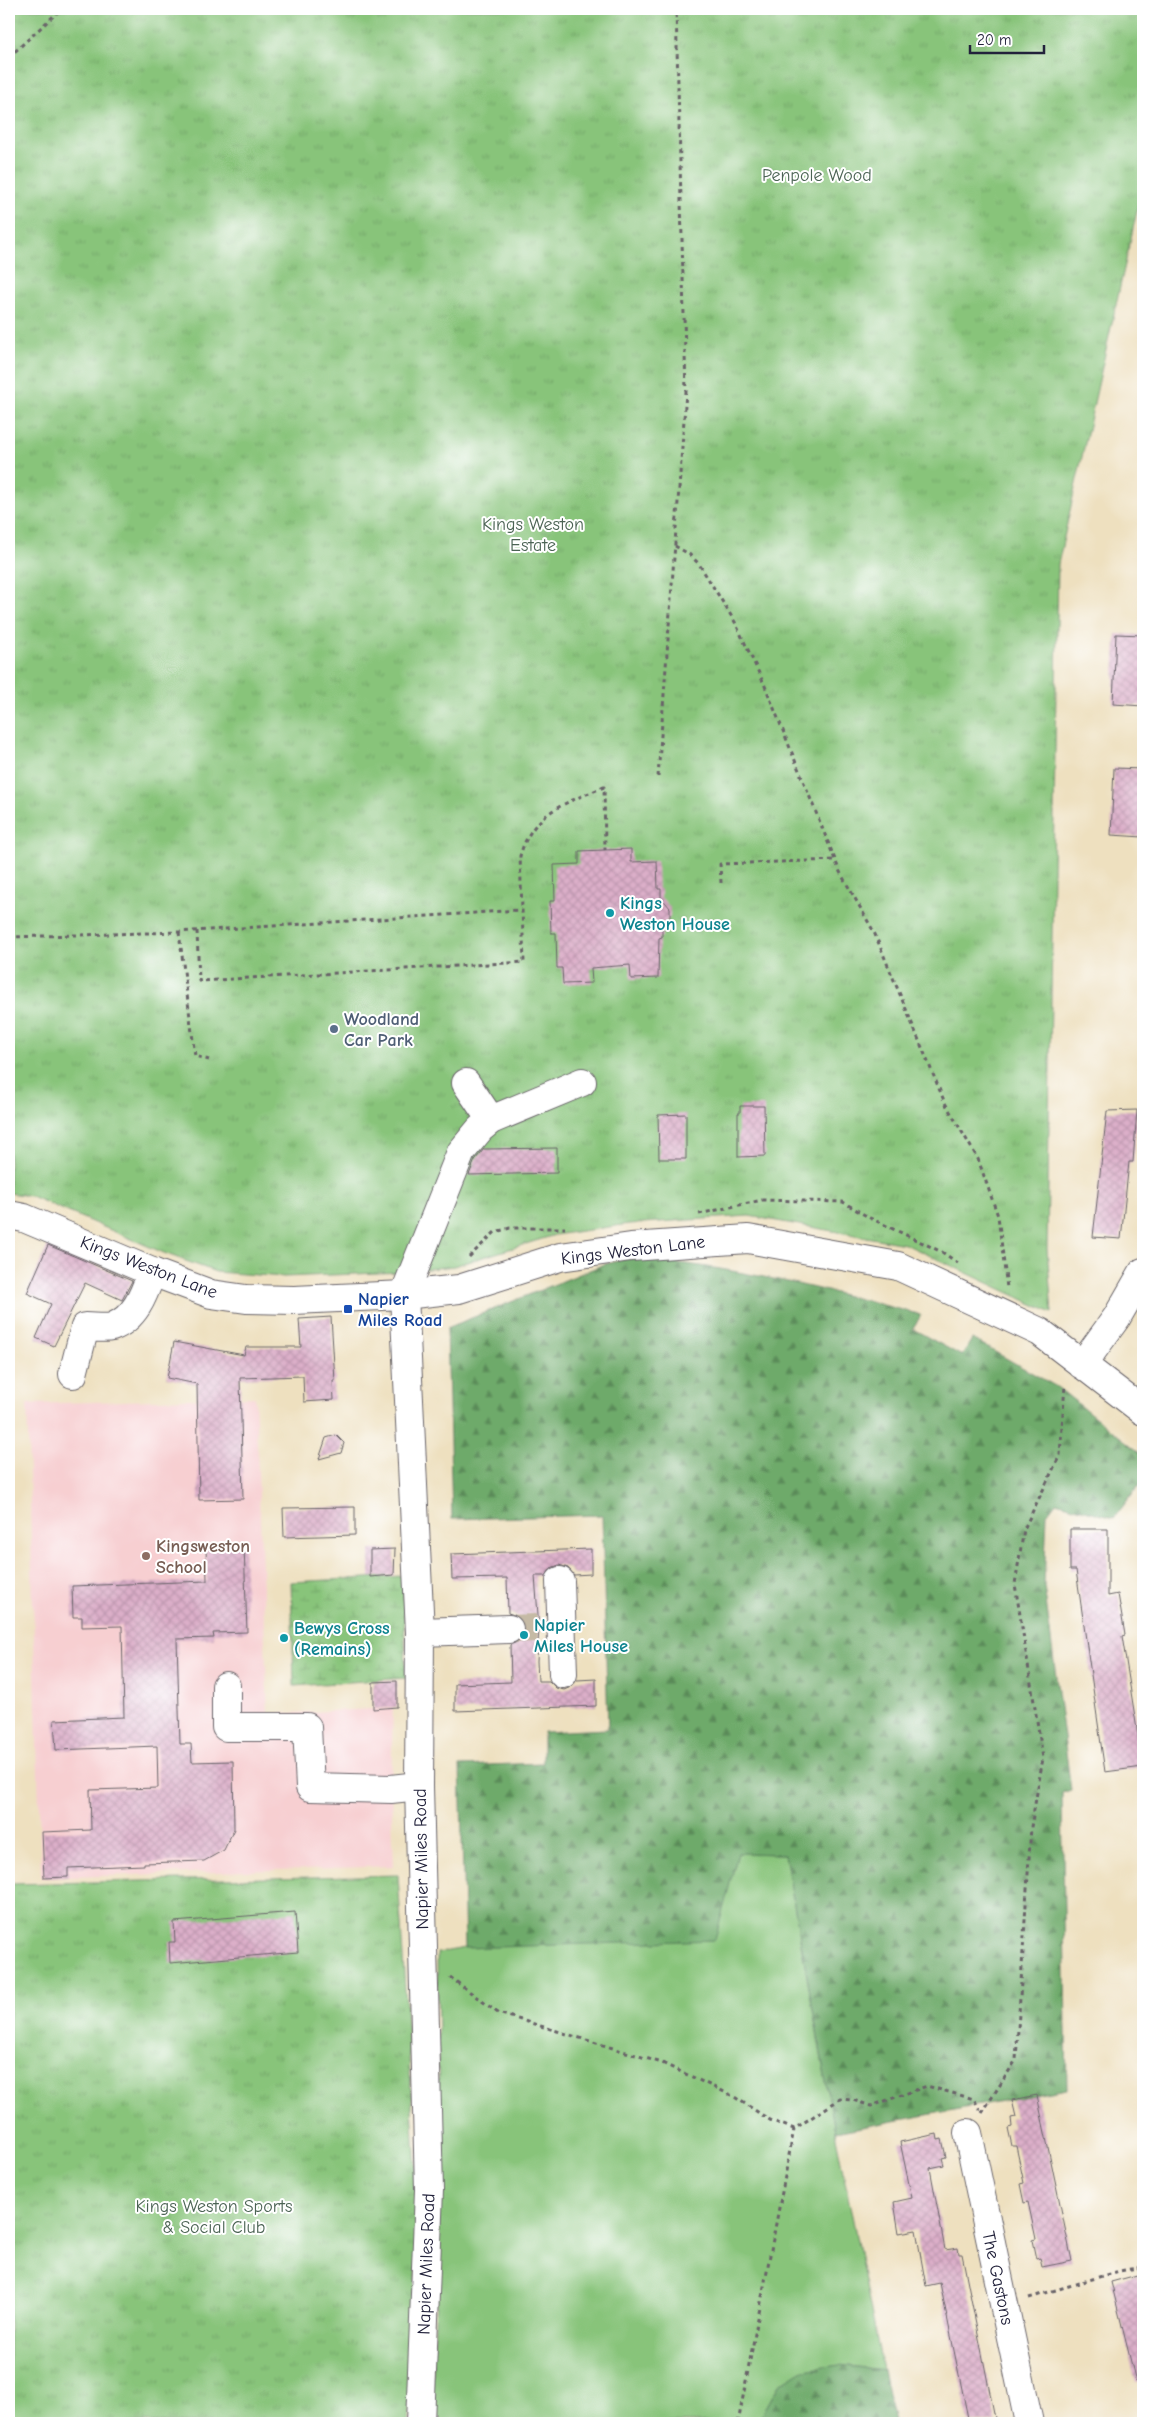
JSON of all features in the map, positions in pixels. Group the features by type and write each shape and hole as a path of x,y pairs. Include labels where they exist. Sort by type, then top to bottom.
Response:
{"street":[{"path":"404,1295 460,1152 480,1129 492,1120 582,1082"},
{"path":"466,1083 492,1120"},
{"name":"Kings Weston Lane","path":"9,1215 24,1218 152,1272 211,1294 246,1299 294,1300 404,1295 459,1289 560,1257 631,1247 748,1239 898,1266 1040,1332 1143,1411"},
{"path":"73,1374 85,1327 111,1327 128,1318 140,1303 152,1272"},
{"path":"1082,1365 1117,1317 1143,1272"},
{"name":"Napier Miles Road","path":"404,1295 420,1632 420,1786 429,2190 420,2423"},
{"path":"560,1580 550,1628 563,1674"},
{"path":"420,1632 509,1629"},
{"path":"226,1686 226,1727 307,1727 310,1787 391,1789 420,1786"},
{"name":"The Gastons","path":"968,2133 1029,2423"}],"path":[{"path":"9,57 61,9"},
{"path":"658,777 686,392 676,9"},
{"path":"675,546 689,554 699,564 735,622 765,686 836,860 874,932 945,1103 978,1159 998,1216 1008,1289"},
{"path":"197,931 199,981 524,962 520,856 524,842 546,814 560,805 604,788 605,850"},
{"path":"722,883 720,864 836,860"},
{"path":"9,936 179,932 521,910"},
{"path":"179,932 195,1056 209,1060"},
{"path":"738,2423 794,2129 840,2099 852,2100 871,2106 927,2086 974,2099 982,2112 1016,2060 1031,1827 1043,1758 1015,1584 1024,1529 1060,1455 1063,1387 1082,1365"},
{"path":"450,1967 450,1976 498,2013 662,2063 733,2096 770,2120 794,2129"},
{"path":"1054,2292 1119,2271 1143,2267"}],"shaded area":[{"name":"Kingsweston School","path":"255,1397 268,1714 393,1708 391,1789 394,1866 41,1878 27,1404"}],"green space":[{"name":"Kings Weston Estate","path":"9,9 1143,9 1143,184 1058,564 1047,1249 1052,1313 905,1244 749,1216 629,1224 555,1235 454,1266 402,1272 284,1277 216,1272 164,1253 31,1196 9,1193"},
{"path":"628,1258 702,1266 776,1279 921,1315 913,1329 962,1356 972,1339 1057,1387 1143,1455 1143,1480 1114,1518 1056,1502 1047,1514 1044,1586 1071,1790 1062,1793 1067,2089 835,2132 785,1854 738,1853 715,1940 465,1948 460,1766 543,1763 543,1732 608,1729 602,1515 452,1519 447,1328 602,1265"},
{"path":"403,1576 406,1678 294,1686 291,1582"},
{"path":"738,1853 785,1854 835,2132 883,2370 839,2365 779,2385 757,2423 431,2423 440,2195 437,1953 465,1948"},
{"name":"Kings Weston Sports & Social Club","path":"398,1875 419,2221 409,2423 9,2423 9,1884"},
{"path":"839,2365 883,2370 894,2423 757,2423 779,2385 803,2370"}],"building":[{"path":"1116,634 1143,635 1143,706 1113,704"},
{"path":"1114,768 1143,769 1143,837 1111,835"},
{"name":"Kings Weston House","path":"631,849 631,862 657,861 658,889 661,889 661,897 670,908 670,917 662,928 662,937 659,938 658,978 631,979 630,965 591,968 592,983 563,984 562,968 557,968 556,933 551,933 550,901 555,901 554,865 579,864 579,851"},
{"path":"740,1106 764,1106 765,1156 738,1157 738,1113 740,1113"},
{"path":"1137,1110 1133,1162 1129,1162 1121,1239 1093,1237 1107,1111"},
{"path":"686,1114 686,1159 659,1159 658,1115"},
{"path":"557,1148 557,1173 469,1175 475,1160 484,1149"},
{"path":"48,1245 132,1281 122,1300 85,1283 54,1346 36,1338 51,1304 27,1293"},
{"path":"331,1317 335,1381 333,1381 334,1400 304,1402 303,1376 240,1378 243,1499 199,1500 197,1384 167,1378 174,1342 244,1355 246,1347 301,1347 299,1319"},
{"path":"336,1435 344,1443 341,1453 319,1459 326,1438"},
{"path":"355,1507 355,1535 284,1537 283,1508"},
{"path":"1070,1529 1108,1529 1108,1596 1118,1594 1125,1635 1122,1636 1143,1767 1105,1772 1076,1570 1070,1570"},
{"path":"244,1545 247,1632 213,1633 214,1638 177,1639 180,1744 191,1744 192,1762 233,1761 234,1829 224,1850 204,1861 68,1868 68,1877 44,1878 42,1832 91,1830 90,1790 158,1788 157,1746 56,1750 54,1720 124,1717 122,1626 82,1627 82,1617 73,1617 72,1586 207,1581 206,1547"},
{"path":"395,1549 394,1575 370,1577 370,1550"},
{"path":"591,1549 591,1574 574,1575 568,1568 559,1565 551,1568 546,1576 535,1576 539,1628 537,1661 538,1681 549,1681 556,1688 564,1690 571,1687 577,1680 596,1679 596,1706 455,1711 455,1684 511,1682 510,1645 522,1637 525,1628 522,1620 508,1613 507,1578 452,1579 451,1554"},
{"path":"397,1681 397,1707 373,1709 373,1682"},
{"path":"295,1912 298,1952 170,1963 169,1942 175,1942 174,1922"},
{"path":"1037,2095 1072,2261 1042,2267 1040,2258 1036,2259 1032,2240 1036,2239 1028,2202 1024,2203 1020,2184 1024,2183 1016,2146 1012,2146 1008,2128 1012,2127 1011,2118 1016,2117 1012,2100"},
{"path":"937,2134 938,2140 942,2139 946,2157 942,2158 944,2165 930,2168 945,2250 958,2248 959,2254 962,2254 996,2423 969,2423 940,2283 926,2286 916,2230 899,2233 894,2202 912,2198 900,2142"},
{"path":"1137,2275 1143,2300 1143,2381 1136,2382 1111,2282"}],"tunnel":[{"path":"509,1629 539,1628"}],"place":[{"name":"Kings Weston House","path":"610,913"},
{"name":"Woodland Car Park","path":"334,1029"},
{"name":"Napier Miles Road","path":"348,1309"},
{"name":"Kingsweston School","path":"146,1556"},
{"name":"Napier Miles House","path":"524,1635"},
{"name":"Bewys Cross (Remains)","path":"284,1638"}],"park label":[{"name":"Penpole Wood","path":"817,175"}]}
